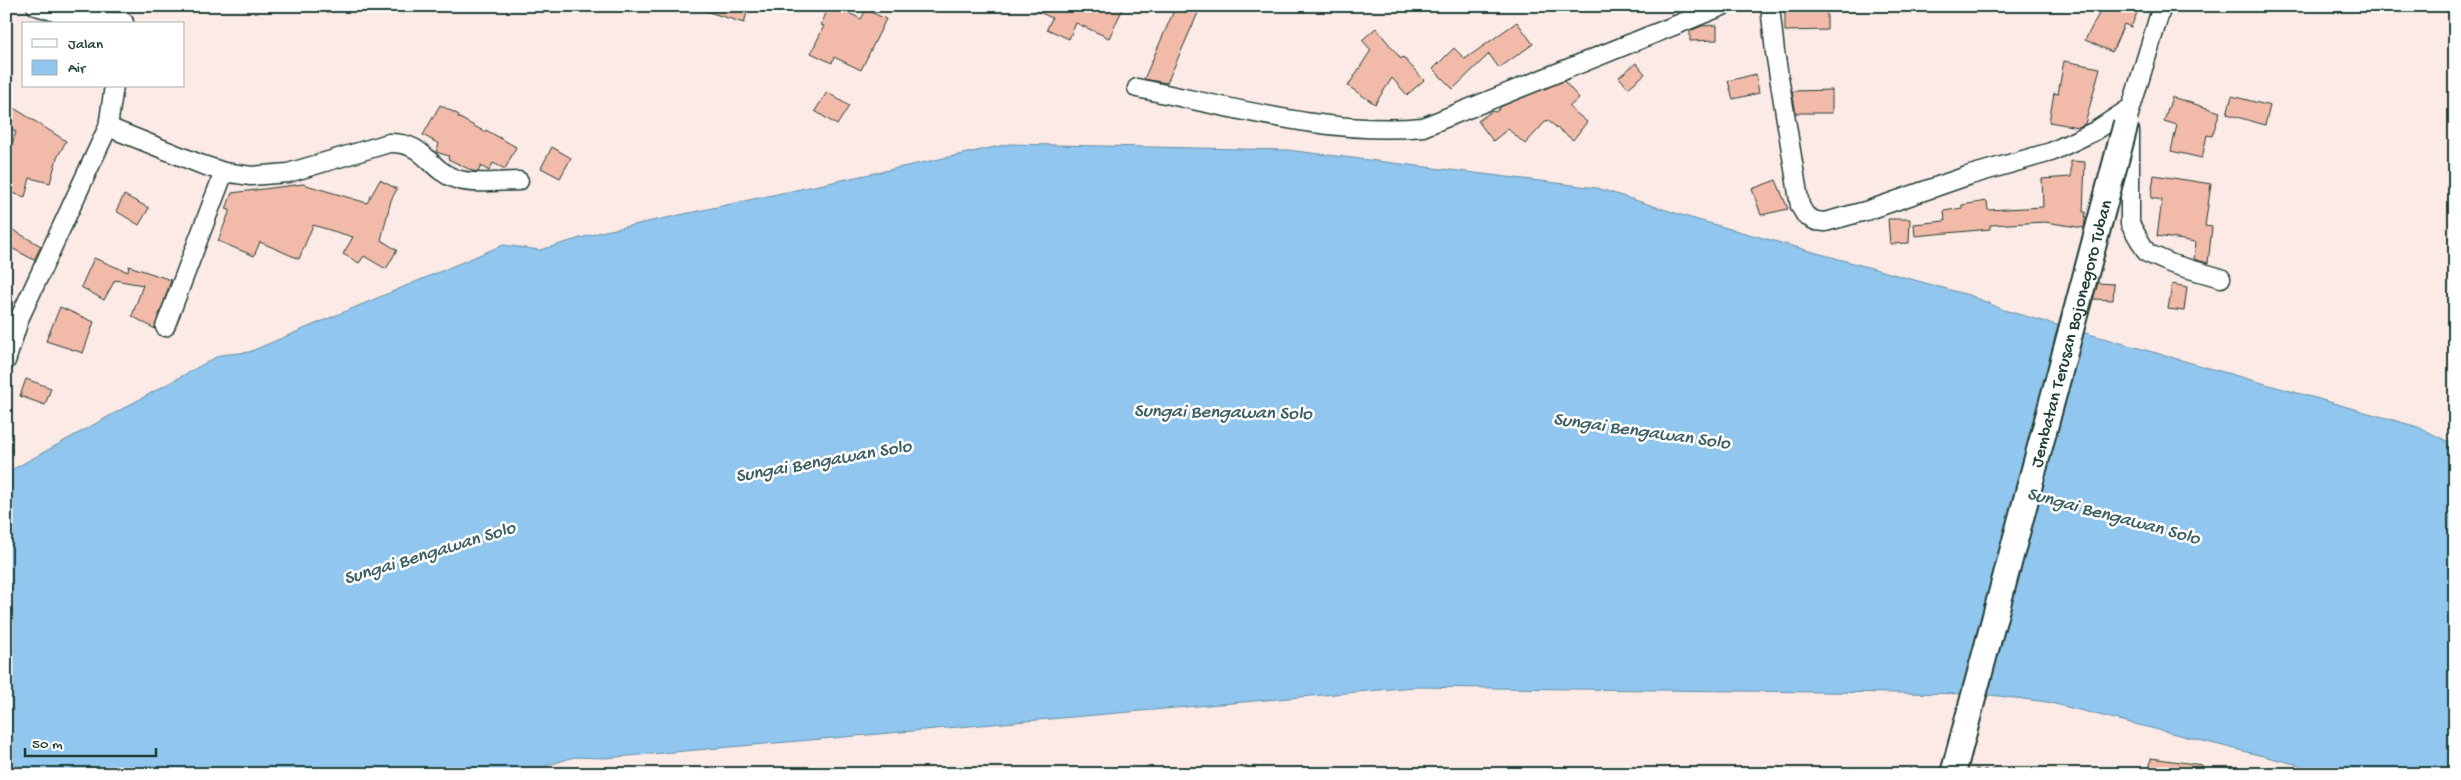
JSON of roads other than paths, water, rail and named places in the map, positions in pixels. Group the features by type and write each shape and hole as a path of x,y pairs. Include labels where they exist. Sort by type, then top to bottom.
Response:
{"street":[{"path":"36,6 82,20 104,22 125,17"},
{"path":"1137,88 1299,121 1395,130 1423,127 1723,6"},
{"path":"1770,6 1800,206 1806,216 1816,221 1825,222 1869,210 1967,176 2051,152 2128,116"},
{"path":"2162,6 2128,116 2130,224 2147,254 2172,264 2221,278"},
{"path":"6,361 20,317 108,126 114,88"},
{"name":"Jembatan Terusan Bojonegoro Tuban","path":"1952,774 2128,116"},
{"path":"108,126 168,153 224,172 269,176 288,173 389,143 402,143 415,148 445,174 457,180 519,181"},
{"path":"165,327 224,172"}],"water":[{"name":"Sungai Bengawan Solo","path":"1009,144 1287,150 1597,188 1691,218 1972,296 2004,310 2418,427 2455,445 2455,774 2335,774 2047,702 1982,694 1414,687 605,758 574,757 521,774 6,774 6,473 220,355 249,352 503,245 540,250 601,232"}]}
